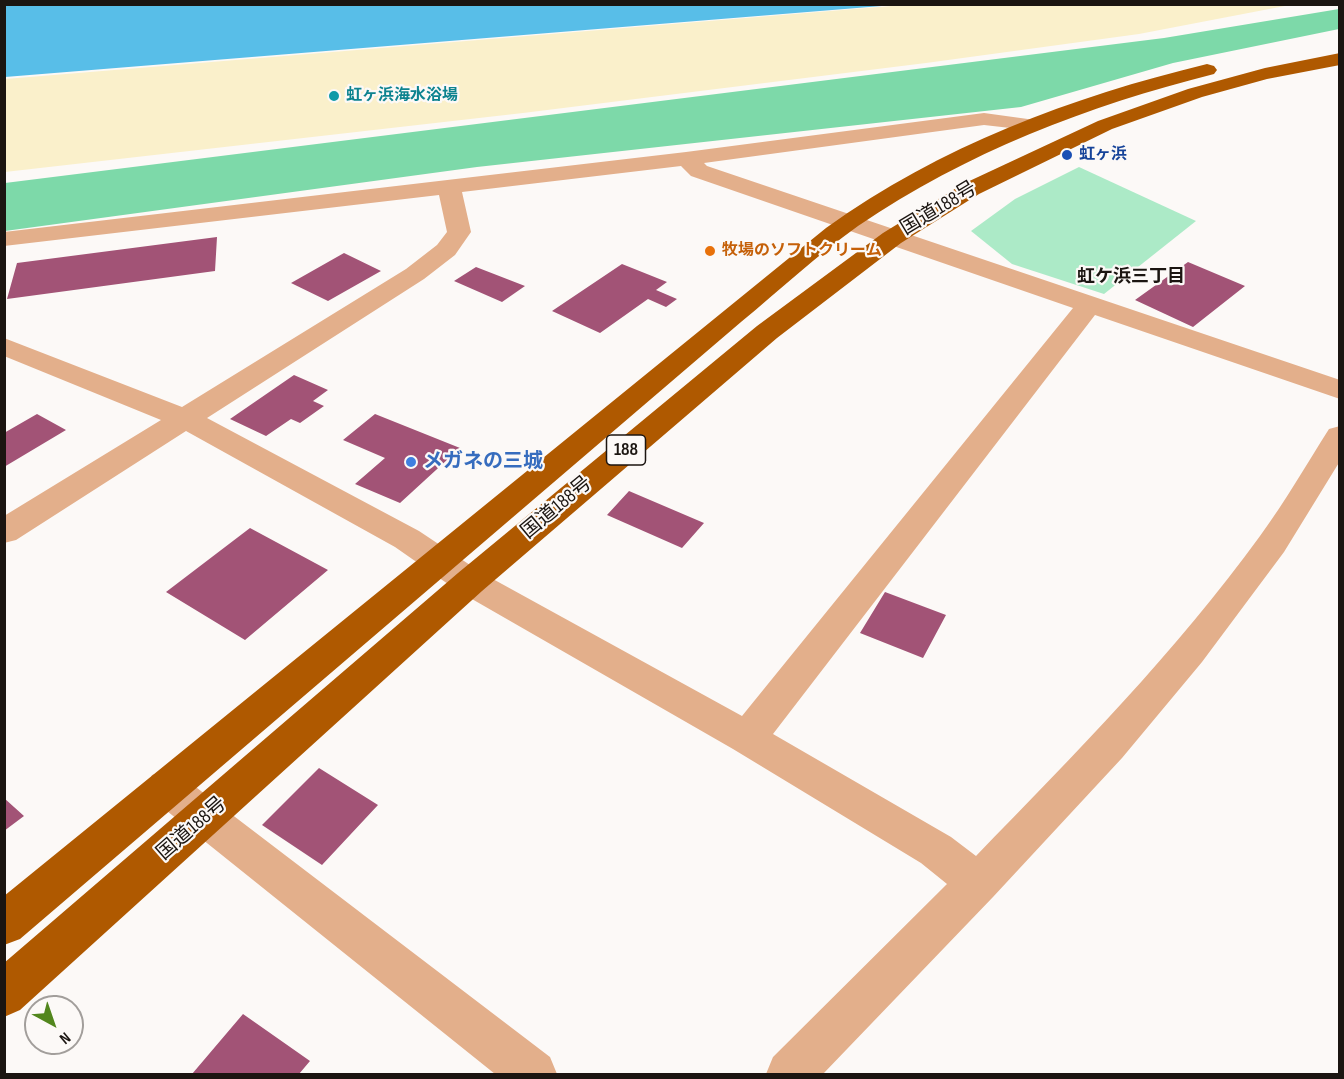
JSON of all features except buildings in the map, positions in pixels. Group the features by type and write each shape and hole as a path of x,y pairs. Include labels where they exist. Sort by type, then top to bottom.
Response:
{"highway":[{"name":"国道188号","path":"4,924 732,316 849,223 940,167 1028,124 1159,81 1340,42"},
{"name":"国道188号","path":"4,994 470,582 767,332 892,238 971,189 1105,125 1195,93 1264,74 1340,59"}],"street":[{"path":"4,239 687,159 984,119 1028,124"},
{"path":"687,159 699,171 1088,306 1340,390"},
{"path":"4,532 415,274 447,250 459,232 449,186"},
{"path":"747,738 1088,306"},
{"path":"4,346 186,419 407,538 470,582 747,738 936,850 978,883"},
{"path":"790,1074 978,883 1108,746 1189,652 1272,544 1340,436"},
{"path":"166,787 523,1071"}],"green space":[{"path":"1339,9 1339,29 1173,63 1021,107 477,167 5,231 5,183 1164,38"},
{"path":"1079,167 1196,221 1104,294 1012,264 971,231 1015,199"}],"sand":[{"name":"虹ヶ浜海水浴場","path":"903,5 1290,5 1139,34 926,63 523,113 5,172 5,79"}],"water":[{"path":"5,4 894,4 894,5 5,77"}],"place":[{"name":"虹ヶ浜海水浴場","path":"334,96"},
{"name":"虹ヶ浜","path":"1067,155"},
{"name":"牧場のソフトクリーム","path":"710,251"},
{"name":"メガネの三城","path":"411,462"}],"district":[{"name":"虹ケ浜三丁目","path":"1131,277"}]}
